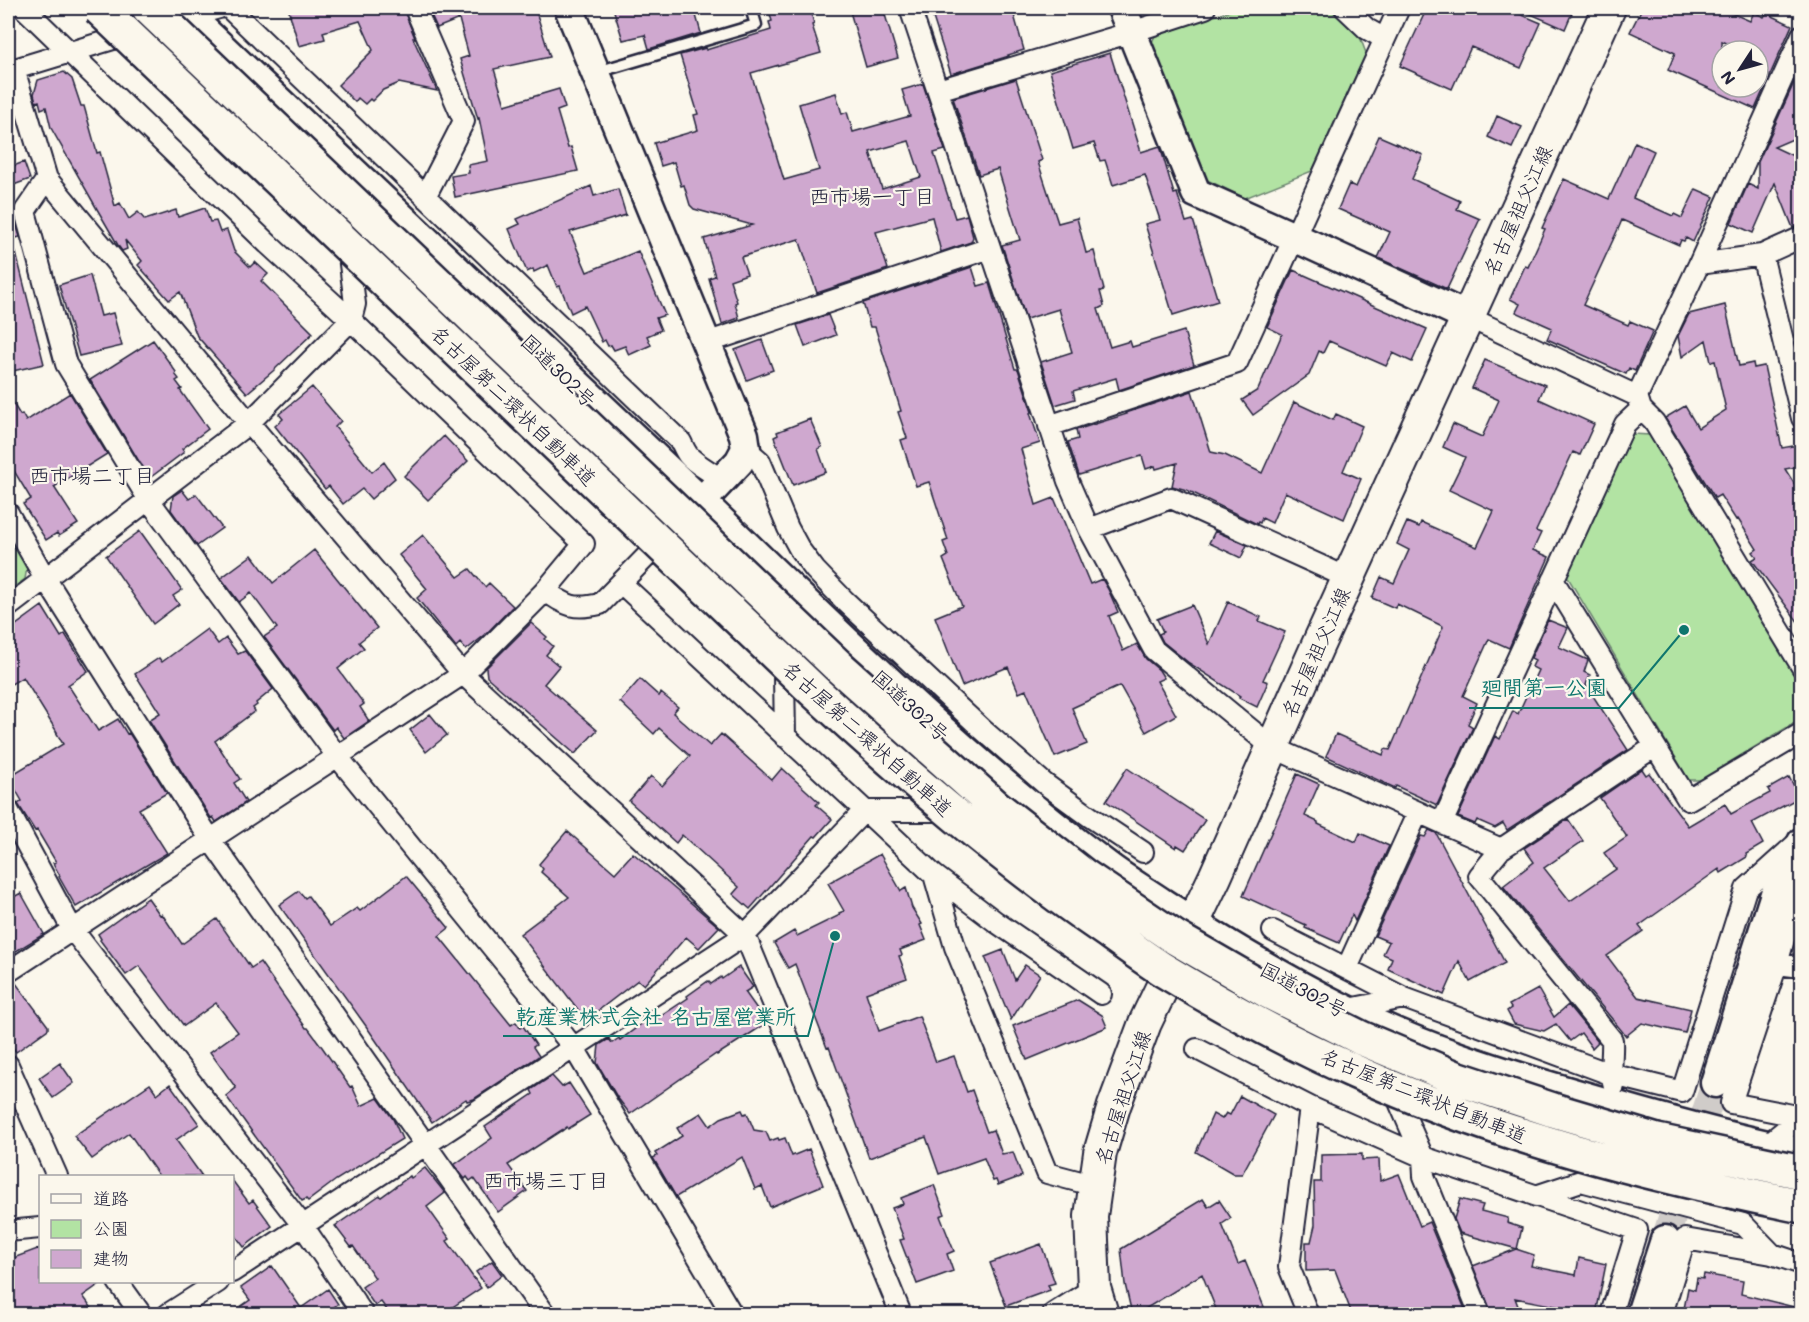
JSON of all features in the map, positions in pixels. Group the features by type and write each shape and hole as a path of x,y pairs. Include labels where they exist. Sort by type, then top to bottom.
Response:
{"highway":[{"name":"名古屋第二環状自動車道","path":"99,8 814,691 902,771 980,837 1071,906 1164,970 1258,1024 1355,1072 1445,1108 1542,1141 1643,1171 1802,1206"},
{"name":"名古屋第二環状自動車道","path":"149,8 837,665 996,807 1084,876 1174,937 1269,992 1361,1038 1456,1078 1658,1141 1802,1172"},
{"name":"国道302号","path":"182,12 928,722 1032,811 1107,869 1193,926 1267,971 1353,1016 1440,1053 1526,1082 1622,1110 1802,1155"}],"main road":[{"name":"名古屋祖父江線","path":"1098,1301 1091,1216 1100,1153 1137,1043 1193,926 1348,578 1609,8"}],"street":[{"path":"8,972 462,674 545,591 584,544 24,8"},
{"path":"219,8 182,12 11,70 47,179 249,423 462,674 745,935 901,1314"},
{"path":"229,8 681,442 692,459 711,470 722,480"},
{"path":"415,8 464,121 425,197"},
{"path":"568,8 744,435 747,449 760,461 788,528 800,550 815,570 845,601 983,730 1046,784 1143,852"},
{"path":"910,8 1068,481 1089,529 1154,650 1272,747 1501,849"},
{"path":"938,90 1127,20 1205,8"},
{"path":"1345,8 1367,29 1385,39"},
{"path":"1049,426 1238,363 1399,8"},
{"path":"1127,20 1196,193 1468,317 1639,402 1654,422 1802,667"},
{"path":"1442,823 1625,424 1639,402 1802,35"},
{"path":"8,607 249,423 351,320 355,304 334,157 382,156"},
{"path":"47,179 25,211 66,364 149,500 337,756 574,1048 732,1314"},
{"path":"1699,264 1762,255 1802,237"},
{"path":"706,343 990,248"},
{"path":"1762,255 1802,418"},
{"path":"550,317 556,367"},
{"path":"545,591 566,604 582,608 600,604 722,480 739,462 747,449"},
{"path":"1089,529 1171,498 1348,578"},
{"path":"8,513 45,578 210,839 545,1314"},
{"path":"1553,580 1688,800 1802,733"},
{"path":"621,583 934,875 996,922 1101,994"},
{"path":"785,737 792,594 845,601"},
{"path":"983,730 987,772"},
{"path":"1622,1110 1610,1074 1613,1055 1612,1040 1479,876 1501,849 1654,747"},
{"path":"8,810 72,929 303,1226 363,1314"},
{"path":"234,1271 745,935 864,811 1032,811"},
{"path":"1347,968 1418,812"},
{"path":"1273,931 1404,998 1610,1074 1682,1092 1746,888 1802,841"},
{"path":"1715,1083 1775,894 1802,841"},
{"path":"1801,1117 1731,1103 1777,964 1799,886 1802,860"},
{"path":"934,875 955,947 1047,1173 1096,1186"},
{"path":"1777,964 1802,967"},
{"path":"1404,998 1353,1016 1423,1157 1424,1176 1480,1314"},
{"path":"1197,1049 1310,1107 1423,1157 1637,1230 1611,1314"},
{"path":"8,1065 57,1175"},
{"path":"1308,1314 1289,1267 1310,1107"},
{"path":"1764,1147 1801,1117"},
{"path":"1536,1196 1581,1181 1743,1224 1772,1254"},
{"path":"8,1231 39,1228"},
{"path":"1662,1314 1685,1239 1772,1254 1802,1264"},
{"path":"1641,1314 1665,1240"},
{"path":"119,1283 141,1314"},
{"path":"168,1314 215,1283"},
{"path":"1053,1314 1098,1301"}],"lane":[{"path":"595,73 756,25 751,8"}],"green space":[{"path":"1238,8 1329,8 1360,37 1366,53 1312,171 1245,198 1205,179 1151,44 1155,36"},
{"path":"1632,434 1650,435 1801,685 1801,719 1700,780 1689,780 1567,576"},
{"path":"8,534 27,568 25,579 8,591"}],"building":[{"path":"288,8 403,8 415,38 413,38 437,91 399,83 383,90 372,101 370,99 365,104 358,98 355,102 338,85 373,50 360,21 323,32 325,39 299,46"},
{"path":"428,8 535,8 550,57 494,69 505,105 559,89 565,108 557,111 568,148 571,147 578,171 455,197 451,176 469,173 468,165 488,161 479,118 460,59 469,56 459,19 437,28"},
{"path":"613,8 694,8 701,33 649,49 645,35 623,40"},
{"path":"768,8 810,8 814,24 812,25 821,53 751,73 784,180 819,170 799,104 836,93 842,114 847,112 853,132 910,116 902,90 923,84 945,150 934,153 955,218 967,215 973,237 971,242 941,252 932,217 876,232 888,269 817,293 799,239 741,257 747,274 730,280 739,318 722,324 709,278 715,276 704,239 752,225 694,209 690,205 684,185 681,186 674,162 661,166 654,143 698,130 694,115 698,114 680,55 706,48 706,50 771,30 769,22 772,21","holes":["909,141 921,177 882,189 870,152"]},
{"path":"849,8 883,8 898,58 866,67"},
{"path":"930,8 1012,8 1024,50 951,74"},
{"path":"1427,8 1506,8 1541,23 1521,68 1471,47 1452,89 1400,66"},
{"path":"1517,8 1574,8 1565,29"},
{"path":"1642,8 1720,8 1750,21 1754,12 1764,17 1766,13 1792,25 1770,75 1770,39 1710,39 1710,89 1668,70 1675,53 1630,32"},
{"path":"1110,53 1141,152 1160,146 1174,194 1177,193 1186,222 1193,220 1218,301 1173,315 1145,224 1160,220 1145,175 1113,185 1105,160 1100,161 1094,143 1073,149 1050,71"},
{"path":"1802,71 1802,135 1774,147 1802,160 1802,225 1793,228 1775,183 1753,233 1731,223 1748,184 1758,189 1758,162 1799,72"},
{"path":"64,72 72,79 81,106 84,106 115,206 120,203 129,219 138,212 145,220 176,210 178,217 205,208 210,222 216,221 220,232 227,230 234,251 250,267 255,262 268,274 261,281 313,333 247,393 197,336 180,292 169,300 138,265 142,261 125,240 127,249 122,251 119,247 51,128 46,107 41,109 39,101 36,102 34,94 38,80"},
{"path":"1016,79 1042,160 1038,162 1058,223 1077,218 1086,253 1094,251 1104,290 1100,291 1104,306 1098,309 1110,347 1130,341 1132,347 1184,331 1194,365 1119,390 1116,378 1073,391 1075,399 1055,405 1041,362 1072,352 1059,309 1026,319 1002,245 1020,240 998,169 979,175 953,98"},
{"path":"1733,99 1759,99 1755,109"},
{"path":"1497,116 1522,127 1512,148 1488,137"},
{"path":"1379,136 1423,155 1412,179 1460,201 1457,209 1480,219 1447,289 1378,258 1390,232 1338,209 1349,184 1356,187"},
{"path":"1635,142 1654,151 1633,198 1682,218 1696,189 1714,197 1693,242 1686,238 1684,241 1681,240 1679,245 1622,220 1583,305 1628,325 1630,321 1653,331 1635,371 1629,368 1626,374 1547,339 1552,328 1516,312 1520,304 1510,299 1525,266 1528,267 1545,229 1542,228 1564,179 1609,199"},
{"path":"24,162 30,179 11,186 8,168"},
{"path":"591,186 594,196 618,189 626,215 570,232 587,272 638,251 665,315 656,318 661,330 647,336 651,345 629,355 625,346 614,350 605,340 602,342 585,306 571,313 548,265 534,272 533,269 527,272 509,229 520,224 517,219"},
{"path":"14,206 13,214 20,237 8,240 8,208"},
{"path":"14,245 44,364 8,372 8,246"},
{"path":"972,267 978,286 989,283 1015,369 1018,369 1032,412 1030,413 1040,443 1021,449 1036,505 1054,498 1090,584 1102,579 1108,589 1118,612 1109,616 1123,651 1137,644 1146,659 1159,670 1164,678 1157,681 1176,715 1146,732 1120,686 1072,708 1087,744 1055,757 1026,690 1019,693 1008,667 962,686 935,617 962,606 943,559 948,556 943,542 948,540 929,482 916,486 901,440 907,438 898,412 901,411 875,327 870,327 863,303"},
{"path":"1293,270 1427,329 1412,362 1393,353 1386,366 1329,341 1323,353 1319,351 1309,375 1253,415 1242,400 1258,390 1282,334 1267,327"},
{"path":"90,275 101,316 113,313 122,346 79,356 59,285"},
{"path":"1725,305 1739,366 1753,363 1754,368 1764,366 1782,448 1798,445 1802,466 1785,469 1802,496 1802,505 1794,510 1802,521 1802,627 1752,560 1757,557 1753,552 1757,549 1738,519 1736,520 1720,495 1715,498 1665,418 1685,406 1698,428 1726,410 1715,361 1711,362 1706,340 1682,357 1678,336 1689,314"},
{"path":"828,315 836,335 805,347 797,325"},
{"path":"153,340 176,372 179,379 176,381 182,389 180,390 208,429 182,449 184,452 151,477 140,463 90,380"},
{"path":"762,340 773,370 747,380 735,350"},
{"path":"1485,360 1545,385 1539,399 1594,424 1580,455 1573,452 1536,531 1541,533 1533,550 1549,557 1509,648 1489,639 1463,696 1477,703 1468,724 1473,727 1437,805 1326,756 1336,734 1383,755 1385,749 1390,750 1443,627 1397,604 1395,608 1372,598 1381,577 1394,583 1409,550 1397,544 1407,522 1419,527 1421,522 1477,547 1494,511 1449,490 1465,457 1443,447 1453,424 1482,437 1499,400 1472,388"},
{"path":"312,387 341,421 335,427 372,472 384,462 395,478 371,499 362,489 343,504 329,486 325,489 275,426 283,419 279,414"},
{"path":"1192,391 1211,452 1225,455 1262,473 1294,402 1333,420 1336,414 1362,426 1343,471 1361,479 1344,519 1285,492 1272,523 1262,518 1257,524 1187,490 1172,486 1177,463 1156,469 1155,466 1146,469 1142,456 1079,475 1068,442 1078,439 1076,430"},
{"path":"70,393 107,454 54,487 78,524 59,536 57,533 46,540 23,504 31,499 8,461 8,395 26,421"},
{"path":"810,419 822,447 818,449 826,472 793,485 774,437 778,435 777,432"},
{"path":"444,436 468,461 428,500 404,476"},
{"path":"182,490 189,499 196,494 222,528 197,546 171,510 173,496"},
{"path":"140,531 182,590 173,596 179,604 153,624 106,556"},
{"path":"1215,531 1247,545 1241,558 1209,543"},
{"path":"423,535 458,577 470,569 485,587 489,583 513,606 485,635 466,650 460,643 456,647 417,598 427,589 399,555"},
{"path":"314,550 377,628 359,642 364,648 338,669 364,704 360,707 369,721 344,738 336,727 333,730 264,637 277,628 251,593 239,602 221,578 252,555 273,583"},
{"path":"1228,602 1261,617 1259,621 1285,632 1263,680 1268,682 1257,707 1239,698 1240,696 1189,663 1163,642 1159,634 1163,632 1157,619 1192,605 1209,644"},
{"path":"42,606 61,637 65,634 88,671 68,685 98,731 118,719 167,793 139,809 167,853 76,907 59,877 53,863 56,862 18,804 22,801 10,780 15,777 13,774 63,744 23,677 8,686 8,631"},
{"path":"1548,620 1568,628 1559,647 1588,660 1584,672 1590,675 1586,685 1628,750 1507,830 1503,823 1495,828 1477,820 1475,824 1458,817 1495,736 1500,739 1513,711 1518,714 1538,670 1532,667 1535,660 1531,658"},
{"path":"531,623 547,637 545,639 553,646 546,655 559,666 544,684 597,730 575,754 487,677 486,668"},
{"path":"207,629 218,644 226,638 238,654 245,651 273,689 256,703 257,705 253,708 255,711 215,741 240,779 234,783 246,802 216,822 213,817 211,818 149,720 160,713 135,674 159,658 162,662"},
{"path":"640,679 659,696 661,693 678,707 673,713 710,746 721,734 772,780 782,768 819,802 816,805 832,819 816,837 814,836 750,909 733,894 739,887 682,835 676,843 629,801 651,776 662,786 690,756 659,728 654,734 620,702"},
{"path":"430,714 447,735 426,752 410,730"},
{"path":"1127,768 1205,820 1185,850 1177,845 1176,848 1106,801"},
{"path":"1642,769 1646,775 1649,773 1688,826 1725,804 1731,814 1770,793 1768,789 1789,777 1800,797 1752,823 1763,844 1721,873 1719,869 1650,918 1639,926 1643,931 1607,956 1638,997 1691,1009 1685,1033 1642,1023 1626,1036 1503,886 1534,862 1524,848 1568,819 1583,841 1544,868 1570,901 1616,869 1604,853 1627,837 1600,798"},
{"path":"1297,774 1319,784 1305,816 1356,842 1360,833 1389,846 1355,921 1352,915 1339,943 1243,896"},
{"path":"1429,830 1436,833 1505,963 1470,982 1459,961 1444,995 1388,969 1392,958 1383,954 1389,942 1375,936 1421,836 1425,837"},
{"path":"567,831 615,873 633,853 719,927 699,948 686,937 644,985 638,980 586,1020 520,934 569,897 541,872 543,869 539,864"},
{"path":"880,854 901,891 906,888 912,908 922,924 920,925 926,940 900,950 902,955 899,956 907,978 866,993 879,1031 919,1016 936,1062 954,1056 967,1092 972,1090 987,1132 993,1130 1002,1154 1013,1152 1022,1176 998,1185 996,1180 993,1181 984,1158 939,1174 926,1137 869,1158 829,1047 827,1048 795,964 788,968 774,943 794,931 797,936 840,915 839,913 844,911 828,883"},
{"path":"406,876 449,928 439,936 511,1025 516,1022 520,1028 523,1026 536,1045 533,1047 539,1056 474,1099 467,1101 466,1099 432,1122 279,905 299,891 305,898 308,896 330,926 357,908 360,911"},
{"path":"21,893 44,934 8,956 8,900"},
{"path":"148,898 182,944 217,919 251,968 260,962 306,1028 350,1087 352,1086 361,1106 378,1098 393,1119 402,1139 336,1180 308,1201 306,1199 302,1201 226,1096 236,1088 210,1052 238,1032 216,1003 184,1026 139,966 126,975 100,940 98,934"},
{"path":"1003,950 1015,980 1025,965 1040,975 1011,1020 985,957"},
{"path":"739,967 753,987 745,992 767,1023 716,1054 630,1114 597,1063 599,1045 609,1039 612,1043 619,1038 620,1040 652,1016 655,1020 688,998 687,996 708,981 711,984"},
{"path":"15,982 48,1026 48,1029 16,1052 8,1040 8,984"},
{"path":"1538,989 1554,1017 1568,1005 1598,1042 1592,1048 1581,1033 1570,1041 1556,1024 1544,1031 1514,1024 1507,1011 1511,1008 1509,1005"},
{"path":"1078,1000 1102,1015 1107,1027 1027,1060 1013,1026"},
{"path":"60,1063 74,1083 53,1098 39,1078"},
{"path":"552,1076 562,1087 569,1083 590,1115 508,1165 527,1191 498,1212 474,1178 470,1181 467,1177 465,1179 454,1165 492,1138 485,1127 533,1094 531,1090"},
{"path":"150,1084 157,1094 170,1084 199,1124 176,1140 201,1175 158,1175 129,1133 92,1159 74,1136"},
{"path":"1240,1096 1274,1115 1242,1174 1234,1174 1196,1152 1213,1114 1222,1119 1226,1113 1230,1115"},
{"path":"742,1110 744,1114 747,1113 754,1130 766,1132 770,1141 785,1138 792,1156 809,1149 823,1185 770,1207 762,1186 755,1189 742,1157 676,1197 653,1158 657,1156 655,1153 682,1136 677,1128 701,1113 710,1126 721,1118"},
{"path":"1362,1154 1362,1160 1379,1159 1380,1181 1399,1174 1420,1226 1429,1222 1467,1314 1352,1314 1335,1270 1306,1271 1306,1242 1311,1242 1315,1225 1314,1182 1321,1182 1321,1155"},
{"path":"425,1168 445,1193 427,1207 450,1239 447,1241 481,1288 442,1314 390,1314 381,1302 375,1306 362,1287 375,1278 353,1246 351,1247 335,1226"},
{"path":"234,1183 249,1203 253,1200 272,1226 244,1247 234,1234"},
{"path":"934,1185 945,1214 940,1216 954,1251 947,1254 953,1271 917,1284 900,1240 904,1239 892,1208 903,1204 901,1198"},
{"path":"1203,1199 1208,1207 1219,1200 1231,1218 1222,1224 1238,1264 1245,1261 1267,1314 1218,1314 1202,1274 1137,1314 1132,1314 1125,1284 1121,1249"},
{"path":"1460,1199 1483,1205 1481,1211 1508,1218 1507,1223 1522,1228 1517,1249 1460,1233 1454,1219"},
{"path":"1041,1244 1055,1283 1048,1285 1050,1290 1006,1306 990,1263"},
{"path":"39,1248 39,1283 101,1283 83,1296 96,1314 8,1314 8,1260"},
{"path":"1516,1249 1534,1255 1531,1266 1576,1275 1579,1258 1606,1264 1596,1314 1515,1298 1521,1314 1492,1314 1473,1266"},
{"path":"492,1261 502,1275 487,1287 476,1272"},
{"path":"272,1266 301,1308 328,1289 338,1304 324,1314 230,1314 250,1300 241,1288"},
{"path":"1704,1274 1743,1281 1741,1294 1794,1307 1793,1314 1683,1314 1688,1288 1695,1290 1697,1278 1703,1279"}],"tunnel":[{"path":"1665,1240 1715,1083"}],"place":[{"name":"廻間第一公園","path":"1684,630"},
{"name":"乾産業株式会社 名古屋営業所","path":"835,936"}],"district":[{"name":"西市場一丁目","path":"872,195"},
{"name":"西市場二丁目","path":"92,474"},
{"name":"西市場三丁目","path":"546,1179"}]}
